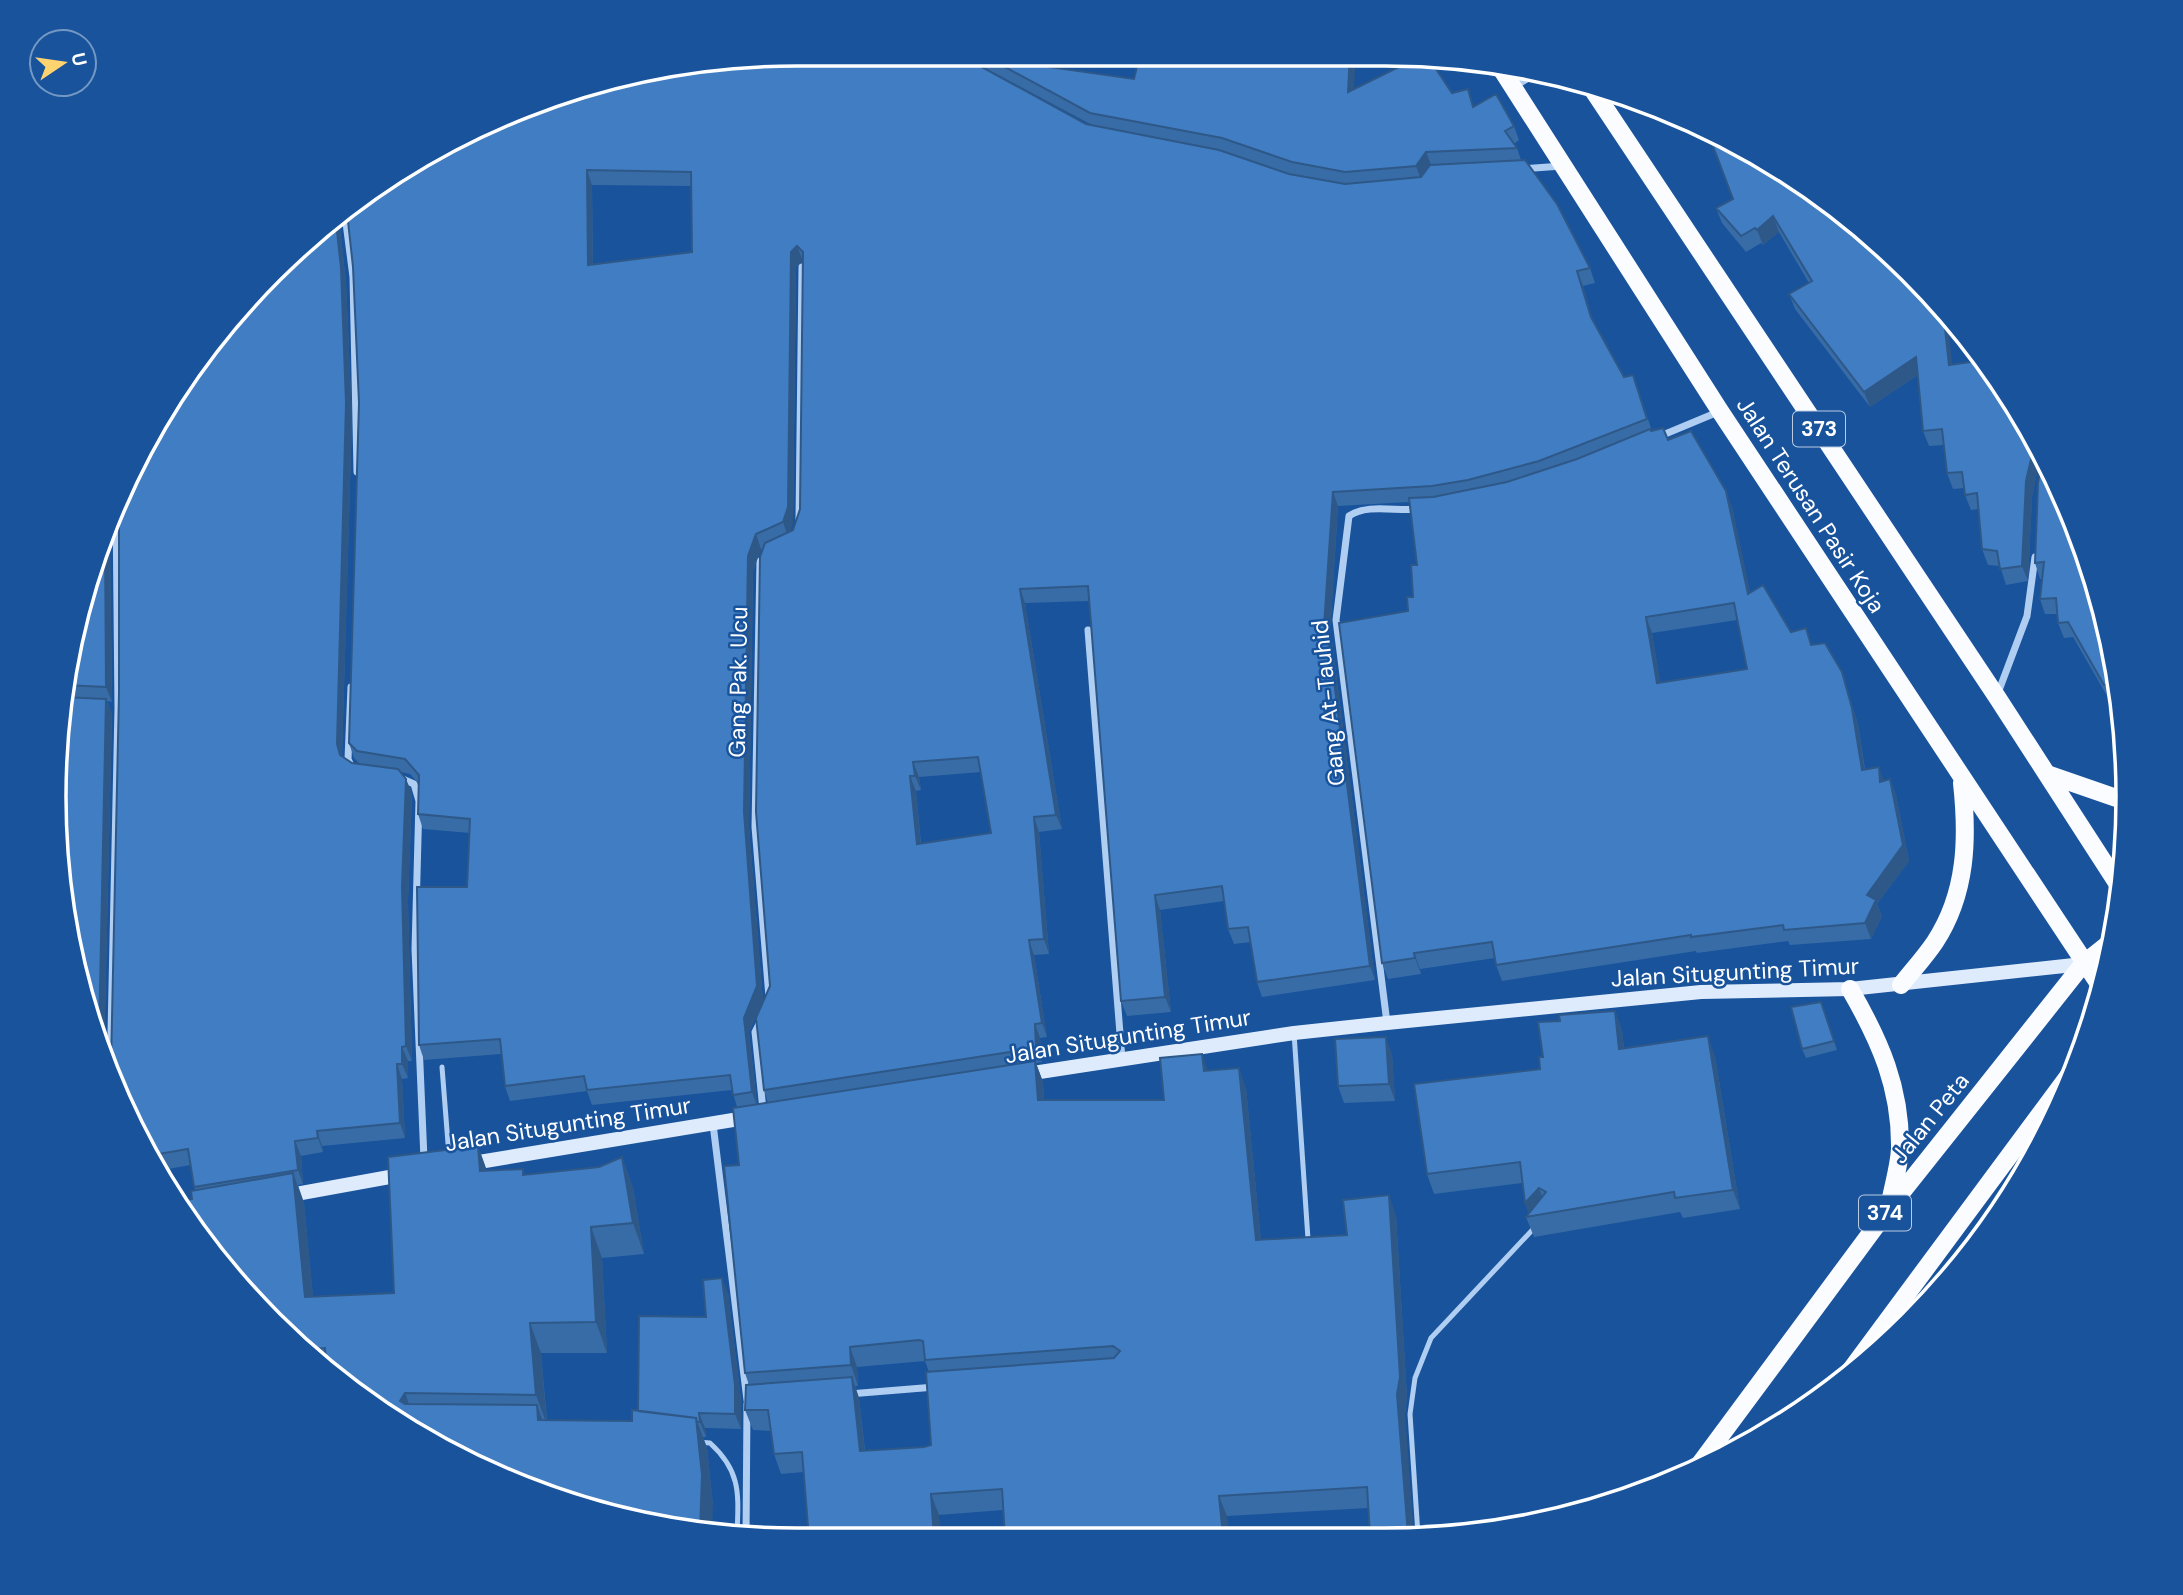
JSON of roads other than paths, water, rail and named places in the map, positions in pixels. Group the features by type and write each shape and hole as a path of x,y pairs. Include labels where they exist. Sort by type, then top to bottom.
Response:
{"main road":[{"name":"Jalan Terusan Pasir Koja","path":"1508,78 1720,411 2094,978"},
{"name":"Jalan Terusan Pasir Koja","path":"1599,99 2112,875"},
{"path":"2047,774 2116,798"},
{"path":"1900,985 1936,941 1959,889 1968,834 1962,777"},
{"name":"Jalan Peta","path":"1707,1454 1890,1207 2083,964 2100,951"},
{"path":"1850,989 1879,1038 1896,1093 1900,1150 1890,1207"},
{"name":"374","path":"1867,1347 2052,1097"},
{"path":"2023,1133 2036,1131"}],"street":[{"path":"1514,87 1525,80"},
{"path":"1513,170 1566,166"},
{"path":"346,223 353,277 357,482"},
{"path":"796,532 799,523 803,267"},
{"path":"1644,443 1720,411"},
{"name":"Gang At-Tauhid","path":"1387,1023 1336,620 1349,516 1369,509 1431,508"},
{"path":"111,1047 118,708 118,530"},
{"name":"Gang Pak. Ucu","path":"767,550 761,558 759,571 755,827 769,1009 756,1026 755,1032 770,1114"},
{"path":"1997,697 2027,616 2036,554"},
{"path":"1088,631 1122,1060"},
{"path":"351,676 348,759 351,767 360,772"},
{"path":"107,707 118,708"},
{"path":"383,775 406,778 418,791 415,949 419,1102 425,1171"},
{"name":"Jalan Situgunting Timur","path":"1012,1077 1294,1034 1387,1023 1701,992 1850,989 1900,985 2083,964"},
{"name":"Jalan Situgunting Timur","path":"266,1199 770,1114"},
{"path":"713,1123 747,1400 746,1527"},
{"path":"836,1395 945,1386"},
{"path":"747,1400 757,1400"}],"lane":[{"path":"1294,1034 1308,1239"},
{"path":"442,1067 450,1166"},
{"path":"1418,1528 1410,1414 1415,1378 1431,1338 1539,1223"},
{"path":"683,1440 710,1443 734,1470 738,1491 737,1526"}]}
